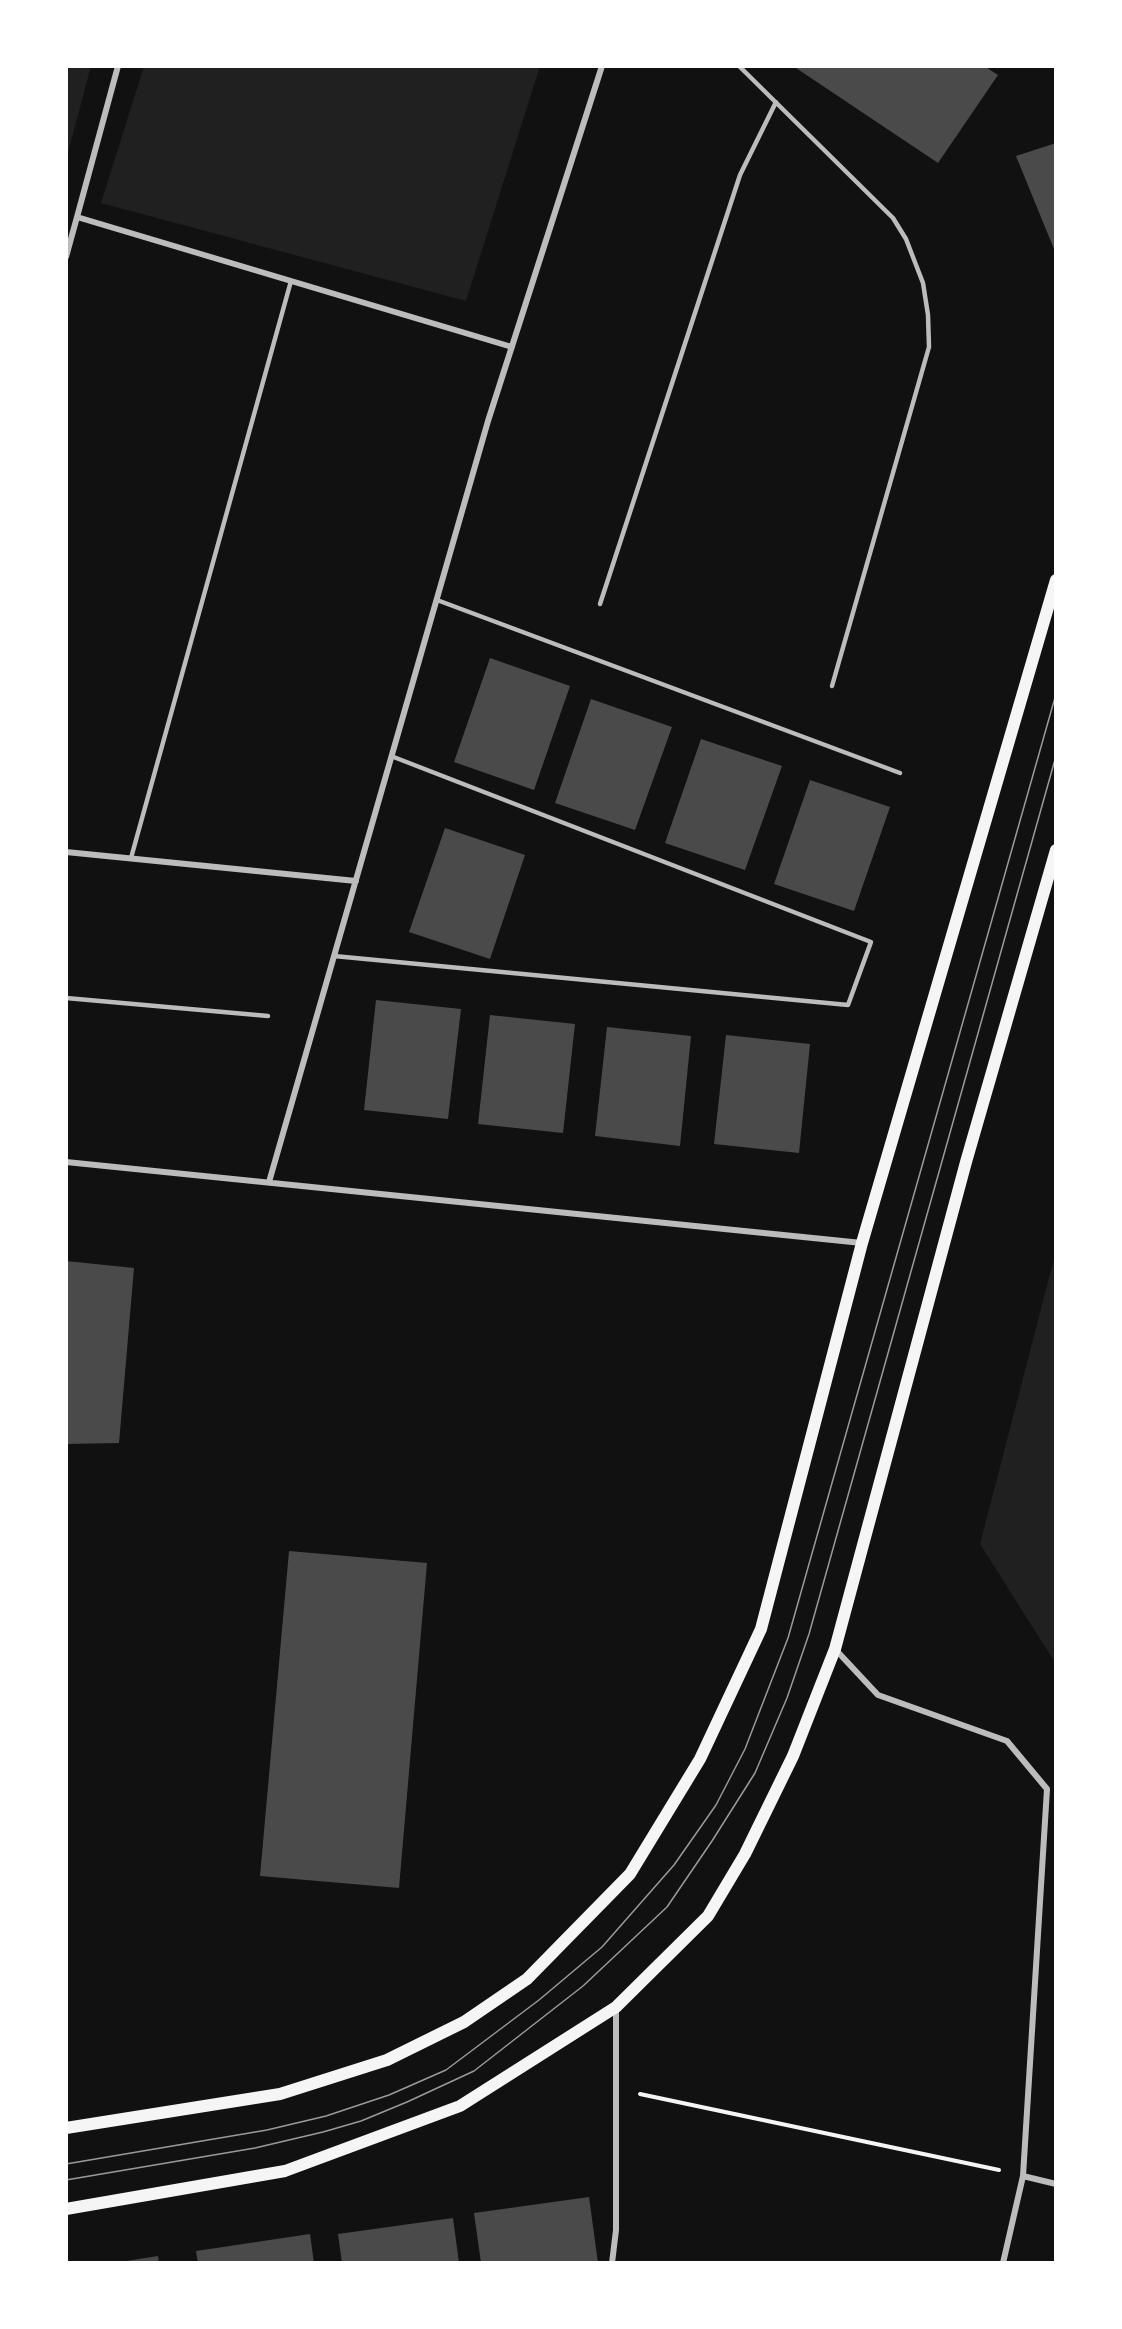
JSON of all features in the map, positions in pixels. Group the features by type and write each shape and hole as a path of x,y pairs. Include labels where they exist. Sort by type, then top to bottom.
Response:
{"main road":[{"path":"66,2128 280,2094 387,2060 464,2022 527,1979 630,1874 700,1759 761,1629 862,1243 1056,580"},
{"path":"66,2209 285,2171 460,2106 616,2007 708,1916 745,1854 793,1756 835,1649 966,1162 1056,850"}],"street":[{"path":"66,257 118,66"},
{"path":"269,1182 488,422 602,66"},
{"path":"76,217 512,347"},
{"path":"66,852 356,881"},
{"path":"66,1162 862,1243"},
{"path":"835,1649 878,1695 1007,1741 1047,1789 1023,2176 1003,2263"},
{"path":"612,2263 616,2230 616,2007"},
{"path":"1023,2176 1056,2184"}],"lane":[{"path":"740,66 893,218 915,260 923,284 928,315 929,347 832,686"},
{"path":"600,604 740,175 776,102"},
{"path":"131,858 291,281"},
{"path":"436,600 900,773"},
{"path":"334,956 848,1005 871,942 392,756"},
{"path":"66,998 268,1016"}],"path":[{"path":"616,2089 1023,2176"}],"shaded area":[{"path":"66,66 91,66 66,160"},
{"path":"144,66 540,66 466,301 101,203"},
{"path":"1056,1251 1056,1664 980,1544"}],"building":[{"path":"793,66 984,66 998,75 938,163"},
{"path":"1056,143 1056,254 1016,156"},
{"path":"490,658 570,686 534,790 454,762"},
{"path":"591,699 672,727 635,830 555,803"},
{"path":"701,739 782,766 745,870 665,843"},
{"path":"810,780 890,807 854,911 774,884"},
{"path":"445,828 525,855 490,959 409,932"},
{"path":"376,1000 461,1009 448,1119 364,1110"},
{"path":"490,1015 575,1024 563,1133 478,1124"},
{"path":"607,1027 691,1036 680,1146 595,1136"},
{"path":"726,1035 810,1044 799,1153 714,1144"},
{"path":"66,1261 134,1268 119,1443 66,1444"},
{"path":"289,1551 427,1563 399,1888 260,1876"},
{"path":"589,2197 598,2263 481,2263 474,2213"},
{"path":"453,2218 459,2263 342,2263 338,2234"},
{"path":"310,2234 314,2263 198,2263 196,2251"},
{"path":"158,2256 159,2263 120,2263 120,2262"}],"tram line":[{"path":"66,2164 267,2130 326,2116 389,2095 446,2070 539,2000 602,1947 674,1865 716,1805 745,1749 788,1638 1056,694"},
{"path":"66,2180 255,2148 361,2121 407,2102 474,2071 583,1986 667,1907 755,1773 787,1698 809,1634 1056,756"}]}
